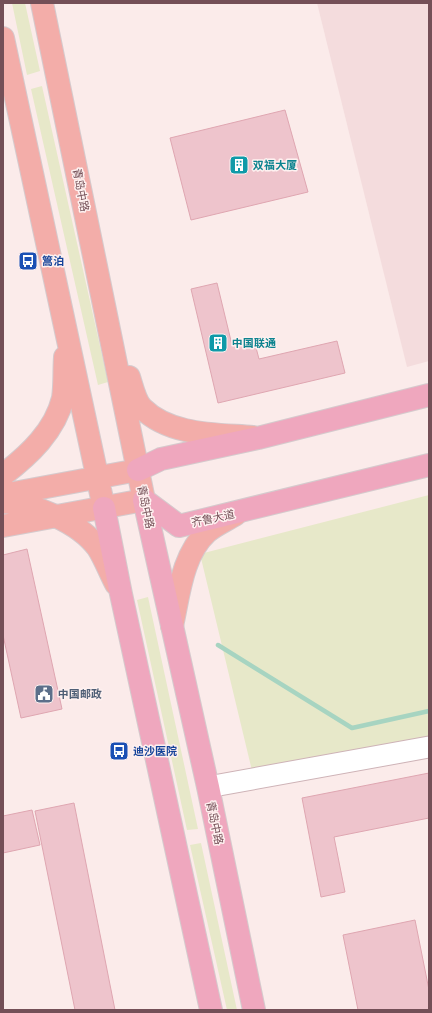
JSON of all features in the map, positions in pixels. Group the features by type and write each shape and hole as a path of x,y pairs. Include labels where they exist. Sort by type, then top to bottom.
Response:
{"highway":[{"path":"138,470 161,459 258,438 429,395"},
{"name":"齐鲁大道","path":"144,500 179,526 429,465"},
{"name":"青岛中路","path":"144,500 208,787 254,1010"},
{"path":"104,508 121,594 211,1010"}],"main road":[{"name":"青岛中路","path":"42,3 144,500"},
{"path":"3,38 67,330 104,508"},
{"path":"107,322 141,407 162,423 193,432 258,438"},
{"path":"3,475 37,445 52,426 63,398 67,330"},
{"path":"3,495 138,470"},
{"path":"3,526 144,500"},
{"path":"3,502 44,510 72,525 98,548 121,594"},
{"path":"172,626 184,571 192,552 207,532 240,512"}],"street":[{"path":"208,787 429,747"}],"shaded area":[{"path":"317,3 429,3 429,361 407,367"}],"green space":[{"path":"12,3 25,3 40,71 27,75"},
{"path":"42,86 108,382 98,385 31,89"},
{"path":"429,495 429,751 254,779 200,554"},
{"path":"148,597 198,829 187,830 137,600"},
{"path":"201,843 237,1010 227,1010 190,845"}],"building":[{"name":"双福大厦","path":"285,110 308,192 191,220 170,138"},
{"name":"中国联通","path":"217,283 232,345 254,340 259,359 337,341 345,373 218,403 191,289"},
{"path":"27,549 62,709 21,718 3,635 3,555"},
{"path":"429,773 429,818 334,837 345,892 321,897 302,798"},
{"path":"74,803 115,1010 75,1010 35,811"},
{"path":"32,810 40,845 3,853 3,816"},
{"path":"415,920 429,990 429,1010 358,1010 343,935"}],"waterway":[{"path":"218,645 352,728 429,711"}],"place":[{"name":"双福大厦","path":"239,165"},
{"name":"篙泊","path":"28,261"},
{"name":"中国联通","path":"218,343"},
{"name":"中国邮政","path":"44,694"},
{"name":"迪沙医院","path":"119,751"}]}
